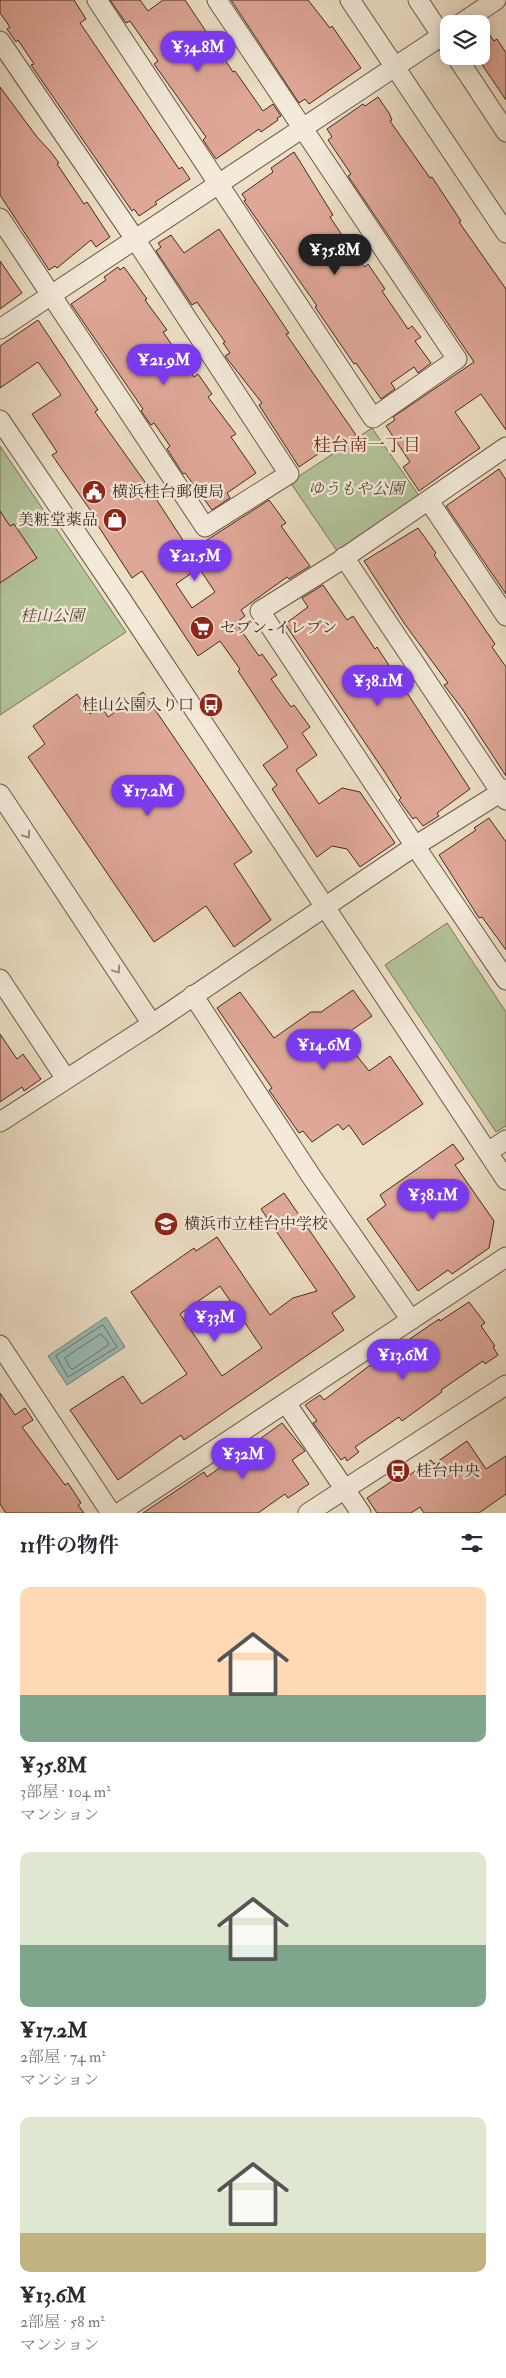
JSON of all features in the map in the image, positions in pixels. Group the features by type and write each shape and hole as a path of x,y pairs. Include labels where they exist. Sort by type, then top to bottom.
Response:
{"street":[{"path":"97,0 373,418 457,359 217,0"},
{"path":"350,0 506,233"},
{"path":"418,0 440,28"},
{"path":"474,15 496,0"},
{"path":"0,41 135,239 289,474 205,527 0,218"},
{"path":"0,328 395,66 440,41"},
{"path":"462,65 506,132"},
{"path":"0,420 506,1180"},
{"path":"506,447 429,501 260,611 506,980"},
{"path":"429,501 506,616"},
{"path":"0,1122 152,1024 415,846 504,794 344,557"},
{"path":"0,794 152,1024"},
{"path":"0,978 66,1079"},
{"path":"193,995 312,1176 410,1320"},
{"path":"488,1152 506,1140"},
{"path":"119,1513 506,1258"},
{"path":"0,1345 111,1513"},
{"path":"308,1513 506,1385"},
{"path":"286,1403 361,1513"}],"green space":[{"name":"ゆうもや公園","path":"372,428 420,497 337,551 290,482"},
{"name":"桂山公園","path":"0,446 126,632 0,715"},
{"path":"447,923 506,1012 506,1126 496,1132 385,965"}],"water":[{"path":"106,1317 125,1347 67,1385 48,1356"}],"building":[{"path":"0,0 74,0 86,19 80,23 179,169 182,167 190,179 155,202 157,204 139,216 134,209 132,211 31,65 34,64 18,40 16,42 7,29 10,27 0,13"},
{"path":"110,0 140,0 148,11 163,0 185,0 233,72 235,71 263,111 273,104 281,116 261,132 259,129 216,159 203,140 206,137 154,64 158,61 130,21 126,23"},
{"path":"231,0 308,0 330,28 332,26 361,68 309,104 305,99 299,103"},
{"path":"490,35 494,41 497,39 506,53 506,100 482,65 490,65"},
{"path":"0,87 59,163 57,164 84,204 87,202 110,237 96,247 91,240 57,268 55,266 49,270 0,195"},
{"path":"378,97 389,113 392,120 390,121 430,178 432,177 461,221 459,222 506,289 506,430 481,394 455,412 480,448 419,491 403,467 410,462 386,426 395,420 393,417 474,362 348,176 351,174 328,140 332,137 327,129 363,104 365,106"},
{"path":"294,152 333,215 330,217 360,262 365,267 368,264 385,289 382,291 408,329 412,326 421,337 415,341 431,363 418,373 414,367 391,383 395,389 381,399 356,363 354,364 315,307 317,306 244,201 246,200 242,194 273,172 271,168"},
{"path":"219,229 289,333 286,334 356,435 338,448 334,443 299,467 259,405 262,403 225,356 230,353 223,343 225,342 197,302 192,305 156,251 161,247 158,243 171,235 184,253"},
{"path":"0,261 22,293 0,309"},
{"path":"118,267 120,270 124,267 167,330 163,332 194,377 198,374 212,394 208,397 236,434 231,437 256,473 227,493 230,498 212,510 185,473 183,474 167,449 170,446 154,423 151,425 141,411 143,409 71,304 106,280 104,277"},
{"path":"38,320 98,410 95,412 145,482 190,551 269,500 286,523 281,526 310,566 289,579 287,577 241,610 245,616 236,623 259,656 262,654 277,675 271,679 291,707 294,705 310,727 302,733 317,755 296,770 319,804 342,788 360,792 395,843 360,867 347,849 332,846 317,857 272,789 277,785 263,765 288,747 238,671 240,669 220,641 198,656 142,571 132,578 93,518 95,517 52,455 57,452 32,414 61,395 38,362 0,388 0,346","holes":["199,568 215,592 192,608 176,584"]},
{"path":"499,469 506,480 506,594 446,506"},
{"path":"0,511 10,526 14,524 37,558 0,583"},
{"path":"418,528 436,553 434,555 495,644 492,647 506,667 506,776 463,710 444,685 448,683 404,623 364,561"},
{"path":"323,585 347,620 353,616 375,649 377,647 470,789 437,813 439,816 423,826 416,817 413,819 399,800 401,798 384,771 285,624 308,607 302,598"},
{"path":"143,692 252,852 234,864 271,920 234,947 206,906 154,942 28,757 45,744 33,726 77,694 90,714 101,706 108,717"},
{"path":"489,818 506,842 506,950 482,917 479,918 439,855 476,830 474,828"},
{"path":"353,990 372,1016 342,1037 369,1071 390,1056 423,1104 363,1145 349,1125 343,1130 338,1124 312,1142 303,1131 299,1133 269,1090 272,1088 217,1008 240,992 274,1038 311,1012 321,1012"},
{"path":"0,1034 17,1059 23,1054 41,1079 24,1091 22,1087 0,1102"},
{"path":"453,1144 464,1159 455,1165 494,1221 489,1248 452,1274 448,1270 418,1291 367,1219 386,1205 380,1195"},
{"path":"284,1193 355,1297 332,1313 344,1330 184,1440 181,1435 118,1480 70,1410 123,1376 142,1404 187,1374 131,1292 194,1248 196,1251 217,1237 270,1315 293,1298 317,1291 261,1209","holes":["220,1286 262,1348 222,1376 180,1314"]},
{"path":"469,1302 485,1323 481,1326 495,1346 493,1347 498,1355 485,1364 483,1361 441,1390 442,1392 402,1421 399,1417 355,1447 359,1452 347,1461 345,1457 341,1460 313,1423 317,1421 305,1405 320,1395 324,1400 377,1360 384,1370 407,1353 401,1345 439,1319 440,1321"},
{"path":"0,1393 15,1415 25,1408 33,1420 22,1427 65,1485 68,1483 81,1503 78,1505 84,1513 6,1513 0,1504"},
{"path":"282,1423 305,1451 292,1460 309,1484 288,1498 285,1494 258,1513 143,1513 204,1472 207,1477"},
{"path":"467,1441 486,1469 506,1456 506,1494 479,1513 424,1513 420,1507 411,1513 377,1513 367,1498 395,1479 398,1483 431,1460 434,1464"}],"place":[{"name":"横浜桂台郵便局","path":"94,492"},
{"name":"美粧堂薬品","path":"115,520"},
{"name":"セブン-イレブン","path":"202,628"},
{"name":"桂山公園入り口","path":"211,705"},
{"name":"横浜市立桂台中学校","path":"166,1224"},
{"name":"桂台中央","path":"398,1471"}],"district":[{"name":"桂台南一丁目","path":"367,445"}]}
